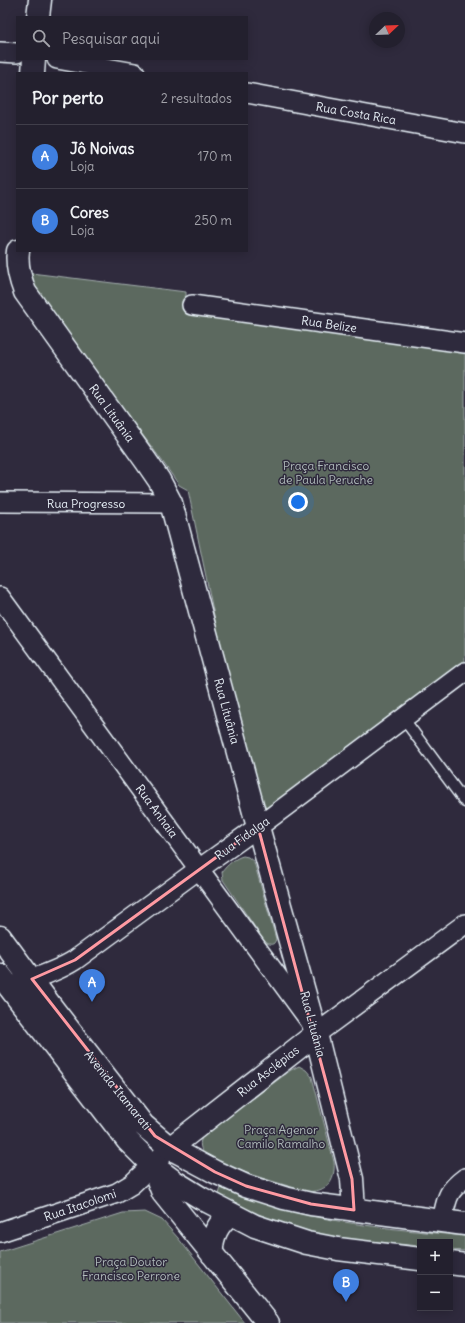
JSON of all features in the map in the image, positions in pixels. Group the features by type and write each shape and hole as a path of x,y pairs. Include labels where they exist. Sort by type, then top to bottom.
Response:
{"main road":[{"path":"38,16 40,0"},
{"path":"33,72 34,60"},
{"name":"Rua Lituânia","path":"18,252 17,258 20,279 24,292 146,461 159,480 171,503 258,827 315,1029 352,1179 354,1210"},
{"name":"Avenida Itamarati","path":"0,937 143,1125 170,1148 215,1172 246,1186 284,1198 311,1204 465,1224"},
{"name":"Avenida Itamarati","path":"3,984 128,1141 152,1165 182,1186 255,1226 307,1244 417,1259"},
{"name":"Rua Asclépias","path":"170,1148 315,1029"},
{"path":"152,1165 163,1193 268,1323"},
{"path":"212,1254 215,1230 222,1221 231,1214"},
{"path":"453,1263 465,1265"}],"street":[{"path":"0,52 16,53"},
{"path":"63,60 129,72"},
{"name":"Rua Costa Rica","path":"248,93 465,133"},
{"name":"Rua Belize","path":"192,305 465,342"},
{"name":"Rua Progresso","path":"0,502 171,503"},
{"name":"Rua Anhaia","path":"0,598 315,1029"},
{"name":"Rua Fidalga","path":"3,984 32,979 66,966 258,827 465,672"},
{"name":"Rua Asclépias","path":"315,1029 465,924"},
{"name":"Rua Asclépias","path":"152,1165 170,1148"},
{"name":"Rua Itacolomi","path":"0,1232 104,1199 132,1184 152,1165"},
{"path":"442,1221 447,1199 451,1190 465,1178"}],"lane":[{"path":"403,718 465,802"}],"highlighted area":[{"path":"258,827 352,1179 354,1210 311,1204 246,1186 215,1172 155,1136 32,979 75,960"}],"green space":[{"name":"Praça Francisco de Paula Peruche","path":"31,273 186,292 186,312 465,351 465,671 258,827 188,490 179,485 45,306 34,287"},
{"path":"243,856 248,857 254,862 276,939 273,944 265,942 223,880 222,872 224,869 234,860"},
{"name":"Praça Agenor Camilo Ramalho","path":"299,1066 306,1070 312,1077 334,1162 333,1175 328,1185 318,1190 305,1191 241,1171 207,1156 204,1153 200,1144 205,1134 291,1070"},
{"path":"221,1188 268,1205 317,1217 372,1226 465,1236 465,1251 453,1250 453,1239 417,1239 417,1246 374,1242 314,1233 289,1226 258,1214 219,1194"},
{"name":"Praça Doutor Francisco Perrone","path":"145,1212 162,1220 245,1323 0,1323 0,1252 123,1213"}],"place":[{"name":"Jô Noivas","path":"92,1002"},
{"name":"Cores","path":"346,1302"}]}
